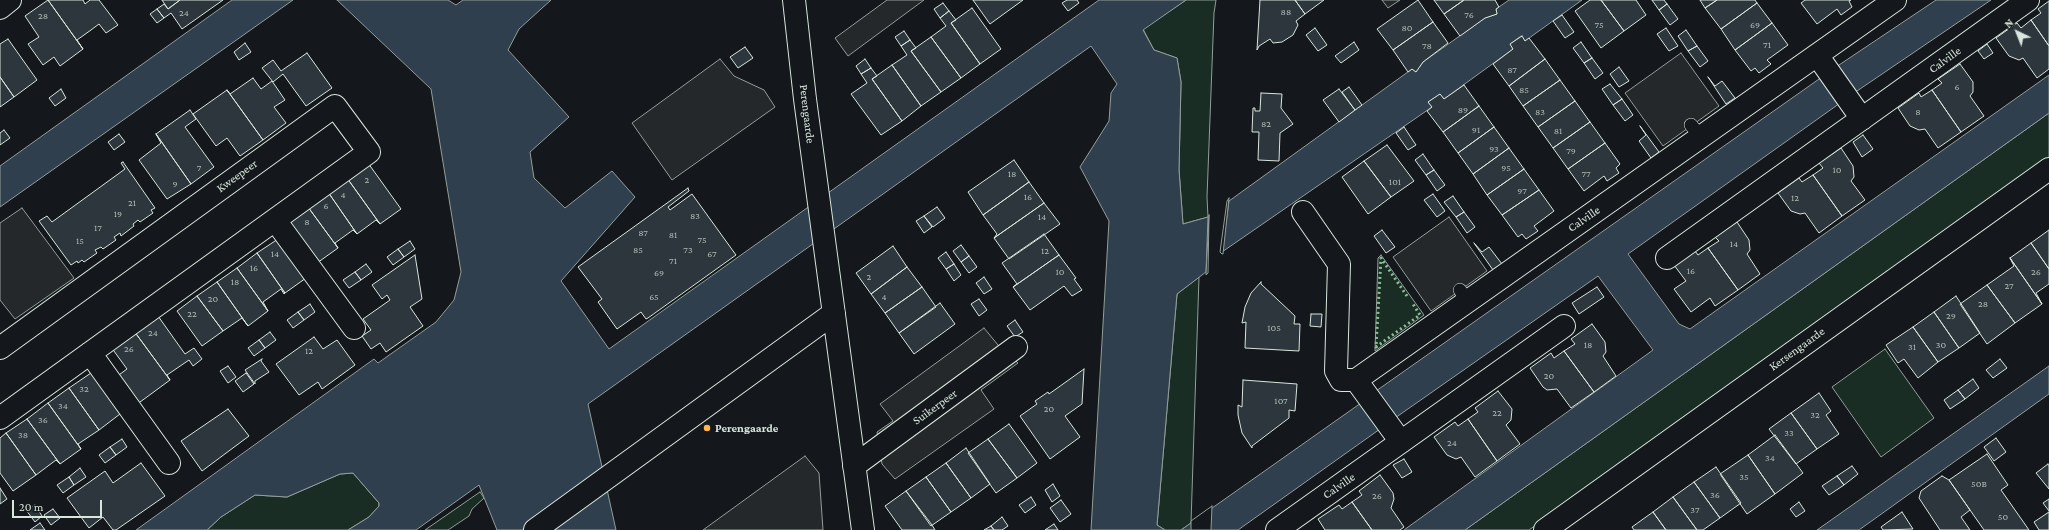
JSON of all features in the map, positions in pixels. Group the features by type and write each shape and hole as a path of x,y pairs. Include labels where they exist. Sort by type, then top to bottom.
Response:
{"street":[{"path":"0,8 10,0"},
{"name":"Perengaarde","path":"794,0 816,184 834,314"},
{"name":"Calville","path":"1361,387 1464,296 1696,131 1822,62 1895,0"},
{"name":"Calville","path":"1667,258 1856,112 2028,0"},
{"path":"1822,62 1856,112"},
{"name":"Kweepeer","path":"0,348 335,106 368,152 0,418"},
{"name":"Kersengaarde","path":"1545,530 2049,169"},
{"path":"1303,212 1340,264 1336,371 1342,380 1361,387 1395,435"},
{"path":"275,220 354,328"},
{"path":"535,530 834,314 863,530"},
{"name":"Calville","path":"1277,530 1395,435 1564,326"},
{"name":"Suikerpeer","path":"854,466 1016,347"},
{"path":"90,353 168,463"}],"green space":[{"path":"1186,0 1216,0 1214,13 1207,197 1208,217 1183,224 1179,170 1181,82 1177,58 1154,50 1143,29"},
{"path":"2049,113 2049,159 1529,530 1465,530"},
{"path":"1381,255 1424,315 1375,351 1378,258"},
{"path":"1199,277 1191,523 1181,530 1165,530 1157,525 1177,294"},
{"path":"1885,349 1934,418 1881,457 1832,387"},
{"path":"353,473 379,503 379,506 369,517 348,530 207,530 221,517 255,495 287,497 340,474"},
{"path":"480,492 484,498 472,509 469,516 448,530 425,530"}],"shaded area":[{"path":"887,0 924,0 848,56 835,38"},
{"path":"1382,0 1400,0 1388,8"},
{"path":"1681,53 1719,106 1663,146 1625,93"},
{"path":"720,59 734,76 764,90 775,107 672,180 632,123"},
{"path":"22,208 74,278 15,319 0,300 0,223"},
{"path":"1449,217 1487,271 1431,311 1393,257"},
{"path":"984,328 998,345 1018,363 981,390 994,409 895,479 882,464 877,432 893,421 880,404"},
{"path":"805,456 819,473 823,530 703,530"}],"water":[{"path":"232,0 293,0 0,207 0,166"},
{"path":"337,0 448,0 456,5 463,0 551,0 519,29 508,50 569,117 530,152 534,178 565,208 612,171 635,197 561,281 609,349 1099,0 1186,0 1143,30 1154,50 1177,58 1181,82 1179,170 1183,224 1208,217 1206,272 1177,294 1157,525 1165,530 1091,530 1109,221 1080,167 1109,121 1111,93 1117,84 1091,46 588,404 616,530 497,530 479,485 416,530 348,530 369,517 379,506 379,503 353,473 340,474 287,497 255,495 221,517 207,530 136,530 374,359 378,363 436,322 454,300 461,272 431,89"},
{"path":"1509,0 1582,0 1525,41 1521,36 1510,44 1513,49 1444,99 1440,94 1428,102 1432,107 1222,252 1229,201 1412,69 1416,72 1423,62 1485,18 1497,14 1496,9"},
{"path":"1936,0 1991,0 1857,91 1628,254 1679,324 1690,329 2049,75 2049,113 1465,530 1404,530 1653,350 1598,276 1395,418 1376,391 1839,65"},
{"path":"2049,366 2049,394 1859,530 1817,530"},
{"path":"1361,403 1380,429 1238,530 1181,530"}],"pier":[{"path":"1229,198 1222,254 1220,252 1227,201"},
{"path":"1209,215 1208,273 1206,275"},
{"path":"1212,506 1211,530 1191,530 1191,521"}],"building":[{"path":"48,0 83,49 60,66 54,57 43,65 28,44 39,37 25,16"},
{"path":"48,0 83,0 85,4 90,0 99,0 118,25 106,33 99,24 77,40 83,49"},
{"path":"162,0 180,0 168,9"},
{"path":"180,0 223,0 182,29 171,13 164,18 157,9 164,4 168,9"},
{"path":"973,0 1023,0 990,24"},
{"path":"1067,0 1077,0 1079,3 1068,11 1062,3"},
{"path":"1260,0 1295,0 1305,14 1296,21 1298,25 1293,35 1282,42 1273,43 1270,39 1259,46 1257,50"},
{"path":"1295,0 1324,0 1305,14"},
{"path":"1418,0 1433,22 1393,50 1377,29"},
{"path":"1434,0 1464,0 1444,14"},
{"path":"1464,0 1495,0 1499,7 1496,9 1497,14 1485,18 1460,36 1444,14"},
{"path":"1590,0 1601,0 1624,31 1601,48 1575,11"},
{"path":"1601,0 1636,0 1646,15 1624,31"},
{"path":"1652,0 1664,0 1667,4 1659,10"},
{"path":"1700,0 1717,0 1705,8"},
{"path":"1717,0 1755,0 1757,3 1721,29 1705,8"},
{"path":"1805,0 1851,0 1849,1 1852,7 1841,15 1837,9 1817,24 1801,3"},
{"path":"2049,1 2049,46 2031,20 2041,13 2038,9"},
{"path":"943,3 949,11 940,18 934,9"},
{"path":"1757,3 1772,23 1735,50 1721,29"},
{"path":"1667,4 1678,19 1670,25 1659,10"},
{"path":"972,8 1001,49 980,64 951,23"},
{"path":"157,9 164,18 157,23 150,14"},
{"path":"949,11 956,20 951,23 980,64 961,78 931,37 946,26 940,18"},
{"path":"1562,15 1574,32 1565,38 1553,21"},
{"path":"2031,20 2049,46 2049,69 2037,78 2023,58 2019,60 2009,56 1996,38 2017,23 2021,28"},
{"path":"1433,22 1448,43 1423,62 1416,72 1412,69 1408,72 1393,50"},
{"path":"1772,23 1788,45 1767,60 1771,64 1759,73 1755,68 1751,71 1735,50"},
{"path":"1315,28 1327,45 1318,51 1306,35"},
{"path":"1666,28 1678,46 1669,51 1657,34"},
{"path":"1686,30 1697,46 1688,51 1678,36"},
{"path":"904,31 910,40 901,46 895,37"},
{"path":"1522,36 1525,41 1529,38 1545,59 1509,86 1493,64 1513,49 1510,44"},
{"path":"931,37 961,78 941,92 911,51"},
{"path":"8,39 37,80 14,97 0,77 0,44"},
{"path":"910,40 916,48 911,51 941,92 921,106 892,65 907,55 901,46"},
{"path":"1354,42 1359,50 1341,63 1335,56"},
{"path":"1581,42 1592,58 1584,63 1573,48"},
{"path":"245,43 251,52 239,60 234,52"},
{"path":"1987,44 1993,53 1984,59 1978,51"},
{"path":"1697,46 1708,61 1700,67 1688,51"},
{"path":"745,47 753,58 738,68 730,57"},
{"path":"307,53 332,88 306,106 283,74 273,82 262,68 273,60 281,71"},
{"path":"1592,58 1603,73 1595,79 1584,63"},
{"path":"865,59 871,68 861,74 856,66"},
{"path":"1545,59 1560,80 1523,106 1509,86"},
{"path":"1960,64 1973,82 1973,92 1970,96 1984,116 1961,132 1932,90 1942,83 1938,79"},
{"path":"892,65 921,106 902,121 872,79"},
{"path":"1619,67 1629,81 1619,87 1610,74"},
{"path":"871,68 877,76 872,79 902,121 881,135 851,94 867,83 861,74"},
{"path":"0,77 14,97 0,107"},
{"path":"1708,77 1715,86 1722,81 1735,98 1726,104"},
{"path":"253,78 261,89 272,81 285,100 274,107 286,123 263,140 227,90 230,94"},
{"path":"1560,80 1575,101 1538,127 1523,106"},
{"path":"1610,84 1622,99 1613,105 1602,89"},
{"path":"1464,85 1479,106 1443,132 1427,111 1432,107 1428,102 1440,94 1444,99"},
{"path":"1349,87 1362,105 1355,110 1342,92"},
{"path":"61,89 66,98 55,106 49,98"},
{"path":"1339,89 1355,110 1339,122 1323,100"},
{"path":"227,90 263,140 240,156 227,138 216,146 193,114"},
{"path":"1932,90 1961,132 1938,148 1925,129 1919,130 1910,126 1898,108 1919,93 1921,97"},
{"path":"1261,93 1282,94 1281,108 1293,124 1280,133 1279,161 1258,160 1259,132 1252,132 1253,108 1255,108 1255,111 1260,111"},
{"path":"1622,99 1633,115 1625,121 1613,105"},
{"path":"1575,101 1590,122 1553,148 1538,127"},
{"path":"1479,106 1494,127 1458,153 1443,132"},
{"path":"190,110 196,119 185,127 214,167 191,184 156,134"},
{"path":"1590,122 1605,143 1568,169 1553,148"},
{"path":"1640,126 1659,152 1651,158 1639,141 1646,135"},
{"path":"1404,127 1416,145 1408,150 1396,133"},
{"path":"1494,127 1509,148 1473,174 1458,153"},
{"path":"4,130 10,138 0,145 0,133"},
{"path":"119,134 125,142 114,150 108,142"},
{"path":"156,134 191,184 167,199 139,160 161,143"},
{"path":"1863,135 1873,149 1862,157 1853,142"},
{"path":"1605,143 1620,164 1616,168 1619,173 1607,181 1604,176 1584,191 1568,169"},
{"path":"1387,145 1414,181 1391,197 1364,161"},
{"path":"1509,148 1524,169 1487,195 1473,174"},
{"path":"1841,148 1853,166 1854,177 1851,181 1865,200 1842,216 1813,175 1823,168 1819,163"},
{"path":"1423,154 1434,170 1426,175 1415,160"},
{"path":"1014,160 1029,182 983,215 968,192"},
{"path":"1364,161 1391,197 1368,214 1342,177"},
{"path":"123,162 155,208 151,210 153,213 140,222 138,220 133,224 134,226 121,236 120,233 114,237 116,240 103,249 101,247 95,250 97,253 84,262 82,260 78,263 77,261 71,265 39,221 47,216 52,222 125,169 121,163"},
{"path":"368,163 401,209 380,224 347,178"},
{"path":"1524,169 1539,190 1502,215 1487,195"},
{"path":"1434,170 1445,185 1437,191 1426,175"},
{"path":"1813,175 1842,216 1819,233 1805,213 1800,214 1791,211 1778,193 1799,178 1802,182"},
{"path":"347,178 380,224 376,220 357,234 328,192"},
{"path":"1029,182 1044,203 994,238 997,234 983,215"},
{"path":"688,188 689,191 668,207 670,210 692,194 736,255 648,318 646,319 641,312 617,329 598,302 602,299 578,267"},
{"path":"1539,190 1554,211 1534,226 1538,231 1526,239 1522,234 1518,237 1502,215"},
{"path":"328,192 357,234 353,230 335,243 338,248 308,207"},
{"path":"1433,194 1445,211 1437,217 1424,200"},
{"path":"1453,196 1464,212 1456,217 1444,202"},
{"path":"1044,203 1060,224 1009,259 994,238"},
{"path":"308,207 338,248 317,263 287,221"},
{"path":"937,207 945,218 933,227 924,216"},
{"path":"1464,212 1475,227 1467,233 1456,217"},
{"path":"924,216 932,227 924,233 916,221"},
{"path":"1737,222 1749,240 1750,250 1747,254 1760,274 1738,290 1708,248 1719,241 1715,237"},
{"path":"1382,230 1395,247 1386,253 1374,236"},
{"path":"2049,230 2049,269 2031,243"},
{"path":"1044,234 1059,255 1013,287 1017,284 1002,263"},
{"path":"278,239 306,278 285,293 257,253"},
{"path":"410,241 415,249 404,257 398,249"},
{"path":"1474,243 1482,252 1489,247 1502,264 1493,270"},
{"path":"2031,243 2049,269 2049,284 2036,293 2042,304 2010,258"},
{"path":"961,245 969,256 961,262 953,251"},
{"path":"893,246 907,267 871,294 856,273"},
{"path":"1708,248 1738,290 1715,306 1710,298 1691,312 1674,289 1686,281 1674,265 1695,251 1698,255"},
{"path":"398,249 404,257 393,265 387,257"},
{"path":"946,252 954,264 946,269 938,258"},
{"path":"257,253 285,293 284,294 281,289 263,302 268,311 237,268"},
{"path":"415,255 422,299 410,307 423,326 386,352 380,343 371,349 362,336 371,330 363,319 390,300 387,295 382,299 372,285"},
{"path":"1059,255 1076,278 1074,279 1082,290 1072,296 1064,286 1030,310 1013,287"},
{"path":"969,256 977,267 969,273 961,262"},
{"path":"2010,258 2042,304 2015,323 1987,285 2014,266"},
{"path":"366,264 372,272 361,280 355,272"},
{"path":"954,264 961,275 954,281 946,269"},
{"path":"907,267 922,287 885,313 871,294"},
{"path":"237,268 268,311 248,326 217,282"},
{"path":"355,272 361,280 349,288 343,280"},
{"path":"984,277 992,289 984,294 976,283"},
{"path":"217,282 248,326 242,318 223,331 197,296"},
{"path":"1261,282 1261,284 1295,316 1294,324 1300,324 1299,351 1245,348 1246,322 1242,323 1245,307 1251,293"},
{"path":"1987,285 2015,323 1987,344 1960,304"},
{"path":"922,287 936,307 899,333 885,313"},
{"path":"1597,287 1604,297 1579,314 1572,303"},
{"path":"197,296 223,331 202,346 177,311"},
{"path":"1956,296 1980,333 1959,348 1934,312"},
{"path":"979,299 987,310 979,316 971,304"},
{"path":"940,303 955,324 914,354 899,333"},
{"path":"310,304 315,312 304,320 298,312"},
{"path":"298,312 304,320 293,328 287,320"},
{"path":"1934,312 1959,348 1938,362 1913,327"},
{"path":"1311,314 1322,314 1321,327 1310,326"},
{"path":"158,316 185,354 194,348 202,359 193,366 189,360 167,375 170,380 134,331"},
{"path":"1015,320 1023,332 1015,337 1007,326"},
{"path":"1592,324 1605,342 1606,352 1603,356 1616,376 1594,392 1564,351 1575,344 1571,339"},
{"path":"1913,327 1938,362 1918,378 1904,359 1898,363 1886,345"},
{"path":"134,331 170,380 136,405 116,377 127,369 111,347"},
{"path":"270,332 276,340 265,348 259,340"},
{"path":"314,337 323,349 337,340 355,365 322,389 318,382 299,395 276,364"},
{"path":"259,340 265,348 254,356 248,348"},
{"path":"1564,351 1594,392 1571,408 1557,389 1547,390 1543,387 1530,368 1551,353 1554,358"},
{"path":"262,359 261,361 269,372 255,381 255,384 245,370"},
{"path":"2000,359 2007,368 1993,378 1986,370"},
{"path":"228,366 236,377 228,383 220,371"},
{"path":"1084,369 1082,404 1065,416 1080,437 1050,459 1020,416 1037,404 1035,401 1048,392 1049,394"},
{"path":"91,373 120,414 99,430 69,388"},
{"path":"246,373 254,384 243,392 235,381"},
{"path":"1973,379 1979,388 1965,399 1958,390"},
{"path":"1243,380 1297,384 1295,411 1289,410 1289,418 1252,446 1252,448 1242,433 1238,415 1238,405 1242,407"},
{"path":"69,388 99,430 78,444 81,449 48,403"},
{"path":"1958,390 1965,399 1950,409 1944,400"},
{"path":"1498,391 1512,409 1511,420 1506,425 1520,444 1497,461 1468,419 1478,412 1475,408"},
{"path":"1819,393 1831,411 1826,415 1839,434 1817,449 1791,413"},
{"path":"48,403 81,449 60,464 27,419"},
{"path":"228,409 249,436 202,471 181,441"},
{"path":"1791,413 1817,449 1796,464 1769,429"},
{"path":"27,419 60,464 56,460 36,475 6,433"},
{"path":"1468,419 1497,461 1475,477 1461,457 1456,459 1447,455 1434,437 1455,422 1458,426"},
{"path":"1009,424 1037,463 1017,478 988,439"},
{"path":"6,433 36,475 13,491 0,473 0,438"},
{"path":"1775,435 1803,473 1775,494 1748,455"},
{"path":"1996,438 2006,452 1994,461 1984,447"},
{"path":"122,439 127,447 116,455 110,447"},
{"path":"988,439 1017,478 996,493 968,453"},
{"path":"110,447 116,455 105,463 99,455"},
{"path":"966,448 990,484 971,498 946,463"},
{"path":"1987,454 2008,485 2001,490 2029,530 1984,530 1949,480"},
{"path":"1748,455 1775,494 1747,514 1720,474"},
{"path":"1404,459 1412,472 1402,478 1393,465"},
{"path":"141,463 165,496 116,530 113,530 103,517 89,528 67,498 105,471 113,483"},
{"path":"946,463 971,498 951,512 926,477"},
{"path":"2048,464 2049,466 2049,489 2036,473"},
{"path":"1852,466 1858,474 1844,485 1837,476"},
{"path":"1716,467 1741,503 1720,518 1694,482"},
{"path":"80,468 86,477 74,485 69,477"},
{"path":"1380,475 1393,493 1394,499 1391,508 1404,527 1400,530 1372,530 1352,502 1362,495 1359,491"},
{"path":"1837,476 1844,485 1829,495 1822,486"},
{"path":"1942,476 1949,480 1970,510 1961,517 1970,530 1940,530 1919,498 1921,491"},
{"path":"69,477 74,485 63,493 57,485"},
{"path":"926,477 951,512 931,526 906,491"},
{"path":"1694,482 1720,518 1703,530 1697,530 1673,497"},
{"path":"1053,484 1060,496 1052,502 1045,490"},
{"path":"0,488 7,499 0,504"},
{"path":"906,491 935,530 902,530 885,506"},
{"path":"1031,497 1036,505 1025,513 1019,505"},
{"path":"1673,497 1697,530 1666,530 1653,512"},
{"path":"2049,499 2049,511 2043,503"},
{"path":"1061,500 1071,514 1060,522 1050,508"},
{"path":"1352,502 1372,530 1325,530 1318,519 1339,505 1342,509"},
{"path":"1799,502 1805,511 1796,517 1790,509"},
{"path":"35,505 42,516 35,522 26,510"},
{"path":"53,509 60,518 51,525 44,515"},
{"path":"1653,512 1666,530 1634,530 1632,527"},
{"path":"1902,512 1913,529 1883,530 1881,527"},
{"path":"2049,512 2049,530 2039,530 2034,522"},
{"path":"1002,517 1008,526 1002,530 994,530 991,526"},
{"path":"40,523 45,530 30,530"},
{"path":"1054,524 1058,530 1045,530"},
{"path":"991,526 994,530 984,530"}],"hedge":[{"path":"1407,296 1381,258 1376,347 1420,315 1413,304"}],"place":[{"name":"Perengaarde","path":"707,428"}]}
